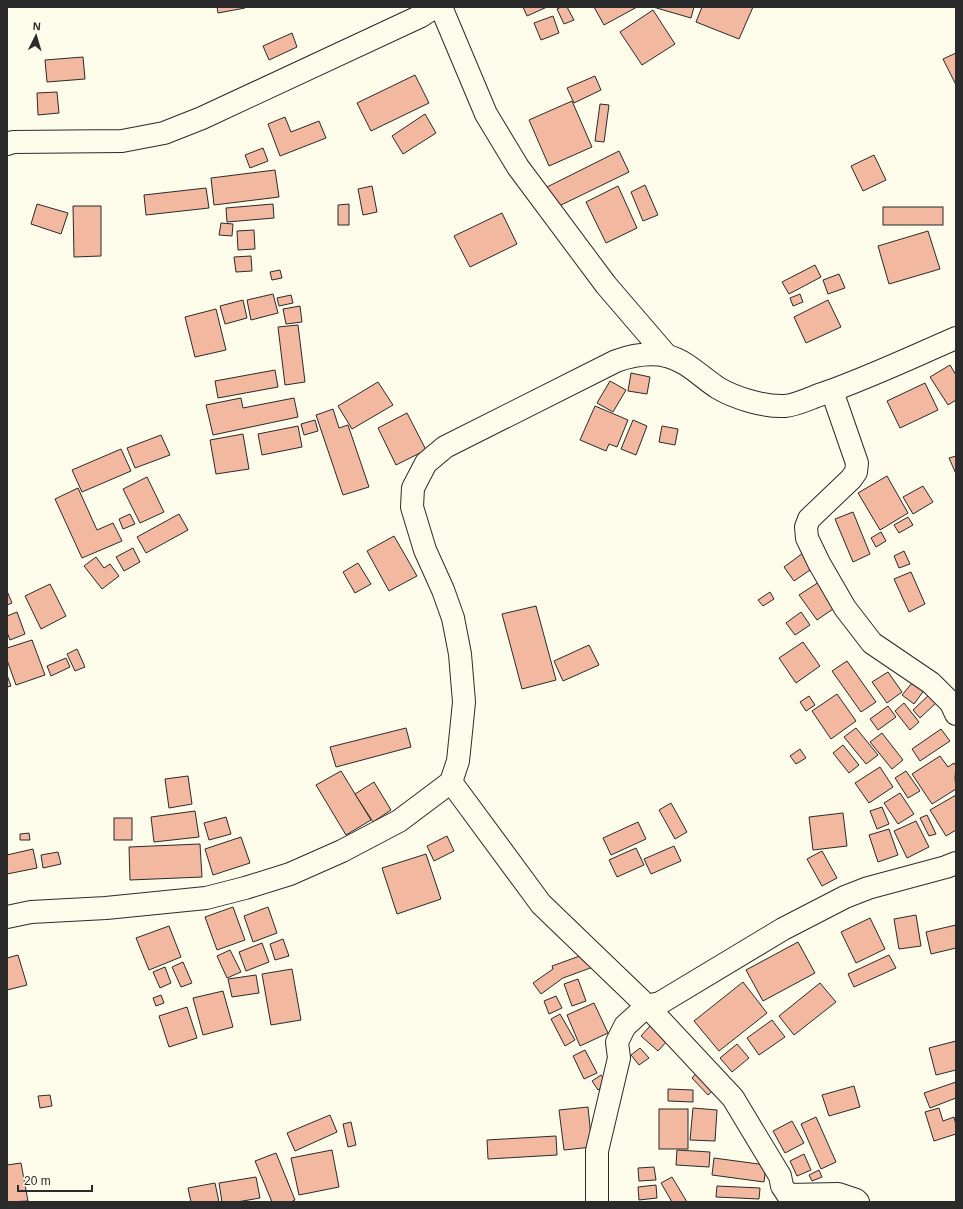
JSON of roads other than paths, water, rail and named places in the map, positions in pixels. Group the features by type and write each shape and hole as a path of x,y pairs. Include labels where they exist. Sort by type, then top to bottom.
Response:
{"street":[{"path":"441,7 486,114 518,167 606,285 667,356"},
{"path":"7,144 21,142 122,141 164,133 202,118 424,10"},
{"path":"7,917 31,912 106,908 206,898 245,888 290,874 342,851 399,821 451,782 458,761 462,732 464,702 460,654 453,618 443,590 425,550 412,507 413,488 426,463 445,447 616,361 632,355 650,354 667,356 687,365 718,388 739,398 760,403 784,406 800,402 853,383 956,338"},
{"path":"832,391 857,463 856,472 851,479 809,519 806,528 807,538 819,563 845,608 872,643 931,683 951,703 956,714"},
{"path":"451,782 541,904 647,1006 733,1098 780,1176 782,1186 788,1194 838,1194 858,1202"},
{"path":"597,1202 597,1151 619,1058 617,1042 625,1026 647,1006 660,1003 783,929 845,897 868,888 946,867 956,862"}]}
